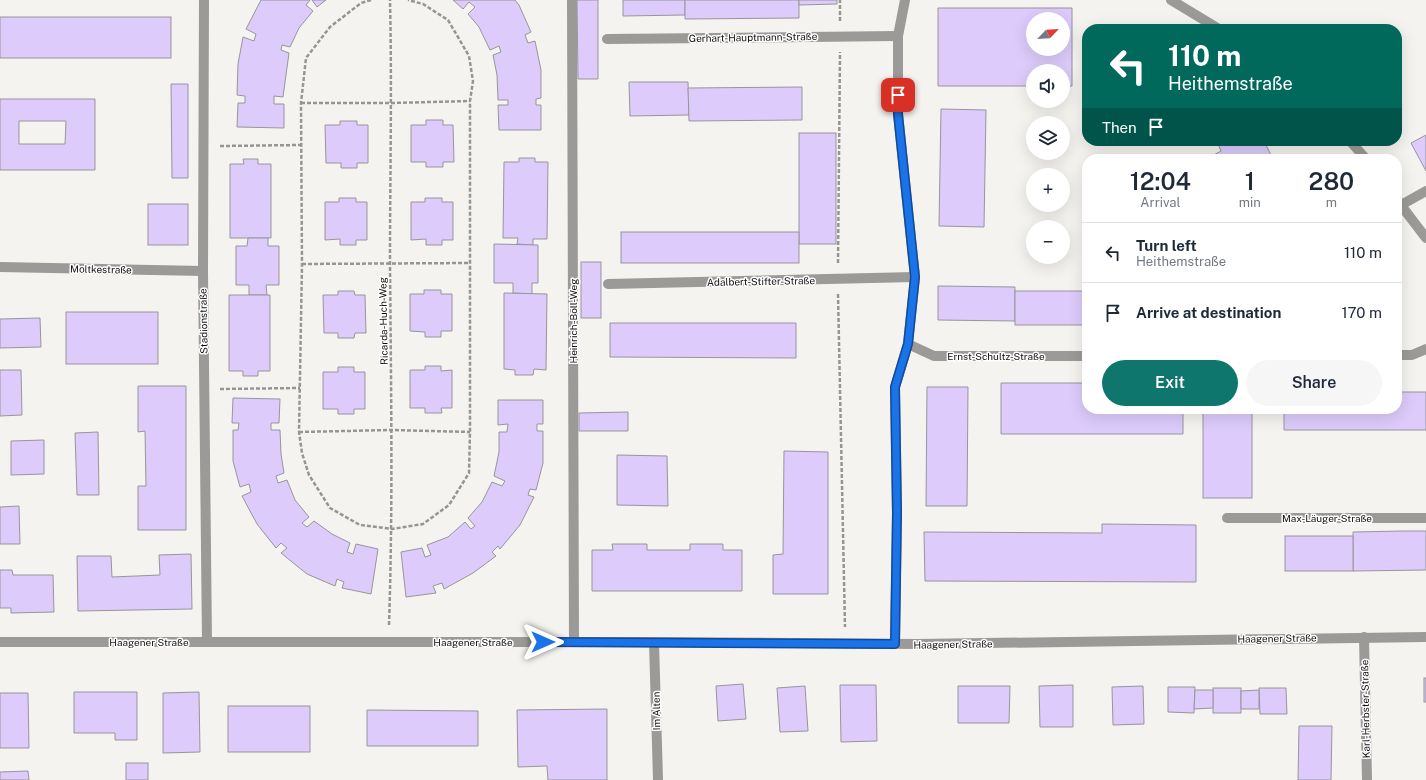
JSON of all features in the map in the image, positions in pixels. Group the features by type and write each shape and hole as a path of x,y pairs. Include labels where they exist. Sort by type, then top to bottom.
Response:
{"street":[{"name":"Stadionstraße","path":"204,0 203,271 207,642"},
{"name":"Heinrich-Böll-Weg","path":"572,0 574,642"},
{"path":"895,644 897,513 895,387 908,344 915,277 898,114 898,36 905,0"},
{"path":"1171,0 1211,24"},
{"name":"Gerhart-Hauptmann-Straße","path":"607,39 898,36"},
{"path":"1354,146 1362,154"},
{"path":"1402,201 1426,191"},
{"path":"1402,206 1426,238"},
{"name":"Moltkestraße","path":"0,267 203,271"},
{"name":"Adalbert-Stifter-Straße","path":"608,284 915,277"},
{"name":"Ernst-Schultz-Straße","path":"908,344 934,356 1082,356"},
{"path":"1402,355 1412,355 1426,348"},
{"name":"Max-Läuger-Straße","path":"1227,518 1426,518"},
{"name":"Karl-Herbster-Straße","path":"1364,637 1366,780"},
{"name":"Haagener Straße","path":"0,642 654,642 895,644 1426,637"},
{"name":"Im Alten","path":"654,642 658,780"}],"path":[{"path":"371,0 361,3 330,27 306,58 301,103 302,264 299,432 302,453 309,475 330,508 360,525 392,529 423,524 449,506 469,473 470,101 473,81 469,56 448,20 423,4 408,0"},
{"name":"Ricarda-Huch-Weg","path":"389,642 392,529 390,263 392,103 390,0"},
{"path":"840,0 838,279 845,644"},
{"path":"301,103 470,101"},
{"path":"203,146 302,145"},
{"path":"302,264 469,263"},
{"path":"204,389 300,388"},
{"path":"299,432 392,430 470,432"}],"building":[{"path":"261,0 310,0 306,5 313,11 299,28 290,47 282,45 281,50 289,53 283,97 274,96 274,104 284,104 284,128 237,127 238,103 245,103 245,96 237,95 238,64 243,37 254,41 256,34 246,29"},
{"path":"312,0 326,0 317,7"},
{"path":"453,0 515,0 519,5 531,32 525,35 528,43 535,41 541,70 541,98 536,99 536,105 541,105 541,130 499,130 498,105 508,105 508,100 498,100 497,75 493,55 501,52 499,46 490,50 479,27 468,14 475,7 469,2 463,9"},
{"path":"577,0 598,0 598,79 578,79"},
{"path":"623,0 685,0 685,15 623,16"},
{"path":"685,0 799,0 799,18 685,19"},
{"path":"799,0 837,0 837,4 799,5"},
{"path":"938,8 1072,8 1072,86 1070,86 1070,64 1026,64 1026,86 938,86"},
{"path":"0,17 171,17 171,58 0,58"},
{"path":"629,82 688,82 689,115 630,116"},
{"path":"171,84 188,84 188,178 172,178"},
{"path":"802,87 802,120 689,121 688,88"},
{"path":"0,99 95,99 95,170 0,170","holes":["19,121 66,121 65,144 19,144"]},
{"path":"941,109 986,110 984,227 939,226"},
{"path":"426,120 443,120 443,125 453,125 454,162 443,162 443,167 426,167 426,162 411,162 411,125 426,125"},
{"path":"340,121 357,121 357,125 368,125 368,163 357,163 357,168 341,168 341,163 326,163 325,125 340,125"},
{"path":"799,133 836,133 836,244 799,244"},
{"path":"1426,135 1426,171 1411,143"},
{"path":"1219,146 1266,146 1270,154 1216,154 1221,151"},
{"path":"519,158 535,158 535,162 548,162 547,239 533,239 533,245 517,244 518,238 503,238 504,162 519,162"},
{"path":"243,159 258,159 258,164 271,164 271,238 230,238 230,164 244,164"},
{"path":"339,198 356,198 356,202 367,202 367,240 356,240 356,245 340,245 340,239 325,240 325,202 339,202"},
{"path":"425,198 442,198 442,202 453,202 453,240 442,240 442,245 426,245 426,239 411,240 411,202 425,202"},
{"path":"148,204 188,204 188,245 148,245"},
{"path":"621,232 799,232 799,263 621,263"},
{"path":"248,238 268,238 268,246 279,246 279,285 266,285 267,295 249,295 249,285 236,285 236,246 247,246"},
{"path":"494,244 538,245 538,283 532,283 532,294 513,293 513,283 494,283"},
{"path":"581,262 601,262 601,318 581,318"},
{"path":"938,286 1015,287 1015,321 938,320"},
{"path":"424,290 441,290 441,294 452,294 452,331 441,331 441,337 425,337 425,332 410,331 410,294 424,294"},
{"path":"338,291 354,291 355,295 365,295 366,333 355,333 354,338 338,338 338,333 324,333 323,295 338,295"},
{"path":"1015,291 1082,291 1082,325 1015,325"},
{"path":"504,293 547,294 546,370 534,369 533,375 515,375 515,370 504,369"},
{"path":"229,295 270,295 270,371 258,371 258,376 243,376 243,371 229,371"},
{"path":"66,312 158,312 158,364 66,364"},
{"path":"40,318 41,347 0,348 0,319"},
{"path":"610,323 796,323 796,358 610,357"},
{"path":"425,366 441,366 441,371 452,370 452,408 441,408 442,413 425,413 425,408 410,408 410,370 425,370"},
{"path":"338,367 354,367 354,372 365,372 365,409 354,409 354,414 338,414 338,409 323,409 323,372 338,372"},
{"path":"0,370 21,370 22,415 0,416"},
{"path":"1001,383 1082,383 1082,414 1183,414 1183,434 1001,434"},
{"path":"138,386 186,386 186,530 138,530 138,486 146,486 145,431 138,432"},
{"path":"927,387 968,387 967,506 926,506"},
{"path":"1402,392 1426,392 1426,430 1284,430 1284,414 1402,414"},
{"path":"233,398 280,399 279,423 271,423 271,430 280,430 281,454 284,473 276,476 278,483 287,480 295,500 309,517 302,523 307,527 314,521 332,534 350,543 347,552 353,554 356,544 378,549 371,594 342,588 344,582 337,579 335,586 307,574 281,553 287,548 281,543 276,548 257,524 242,496 251,492 249,484 240,487 233,461 233,430 238,430 239,423 232,423"},
{"path":"498,400 543,400 543,424 537,424 537,431 543,431 543,463 536,490 530,489 528,495 534,497 520,525 500,549 498,546 492,552 496,556 473,573 444,589 442,583 433,586 436,593 406,597 401,552 422,548 425,557 431,555 427,545 448,537 465,522 471,529 475,526 468,518 482,502 492,482 502,486 505,481 494,476 499,452 499,432 507,432 508,424 498,425"},
{"path":"628,412 628,431 579,431 579,413"},
{"path":"1203,414 1252,414 1252,498 1203,498"},
{"path":"98,432 99,495 77,495 75,433"},
{"path":"44,440 44,474 11,475 11,441"},
{"path":"784,451 828,452 828,594 773,594 773,555 783,554"},
{"path":"617,455 667,456 668,506 617,505"},
{"path":"19,506 20,544 0,544 0,507"},
{"path":"1102,524 1196,525 1196,582 925,581 924,532 1102,533"},
{"path":"1426,531 1426,570 1353,571 1353,532"},
{"path":"1285,536 1353,536 1353,571 1285,571"},
{"path":"612,544 647,544 647,550 690,550 690,544 723,544 723,550 742,550 742,591 592,591 592,550 613,550"},
{"path":"191,554 192,609 78,611 77,556 111,556 112,577 160,575 159,555"},
{"path":"0,570 12,570 13,575 53,575 54,612 11,613 11,608 0,608"},
{"path":"1424,678 1426,678 1426,702 1424,702"},
{"path":"743,684 746,719 718,721 716,686"},
{"path":"840,685 876,685 877,741 841,742"},
{"path":"1073,685 1073,727 1040,727 1039,686"},
{"path":"805,686 808,731 780,732 777,688"},
{"path":"958,686 1010,686 1009,723 958,723"},
{"path":"1143,686 1144,724 1113,725 1112,687"},
{"path":"1168,687 1195,687 1194,713 1168,712"},
{"path":"1213,688 1241,688 1241,713 1213,713"},
{"path":"1259,688 1286,688 1287,714 1260,714"},
{"path":"1195,690 1213,690 1213,708 1194,709"},
{"path":"1259,690 1259,709 1241,709 1241,691"},
{"path":"74,692 137,692 137,740 115,740 115,733 74,733"},
{"path":"199,692 200,752 163,753 163,693"},
{"path":"0,693 28,693 29,748 0,748"},
{"path":"228,706 310,706 310,752 228,752"},
{"path":"607,709 607,780 548,780 547,766 518,767 517,710"},
{"path":"367,710 478,711 478,746 367,746"},
{"path":"1299,726 1332,726 1331,780 1298,780"},
{"path":"126,763 148,763 148,780 126,780"},
{"path":"28,771 29,780 0,780 0,772"}],"route":[{"path":"543,642 895,644 897,513 895,387 908,344 915,277 898,114 898,95"}]}
